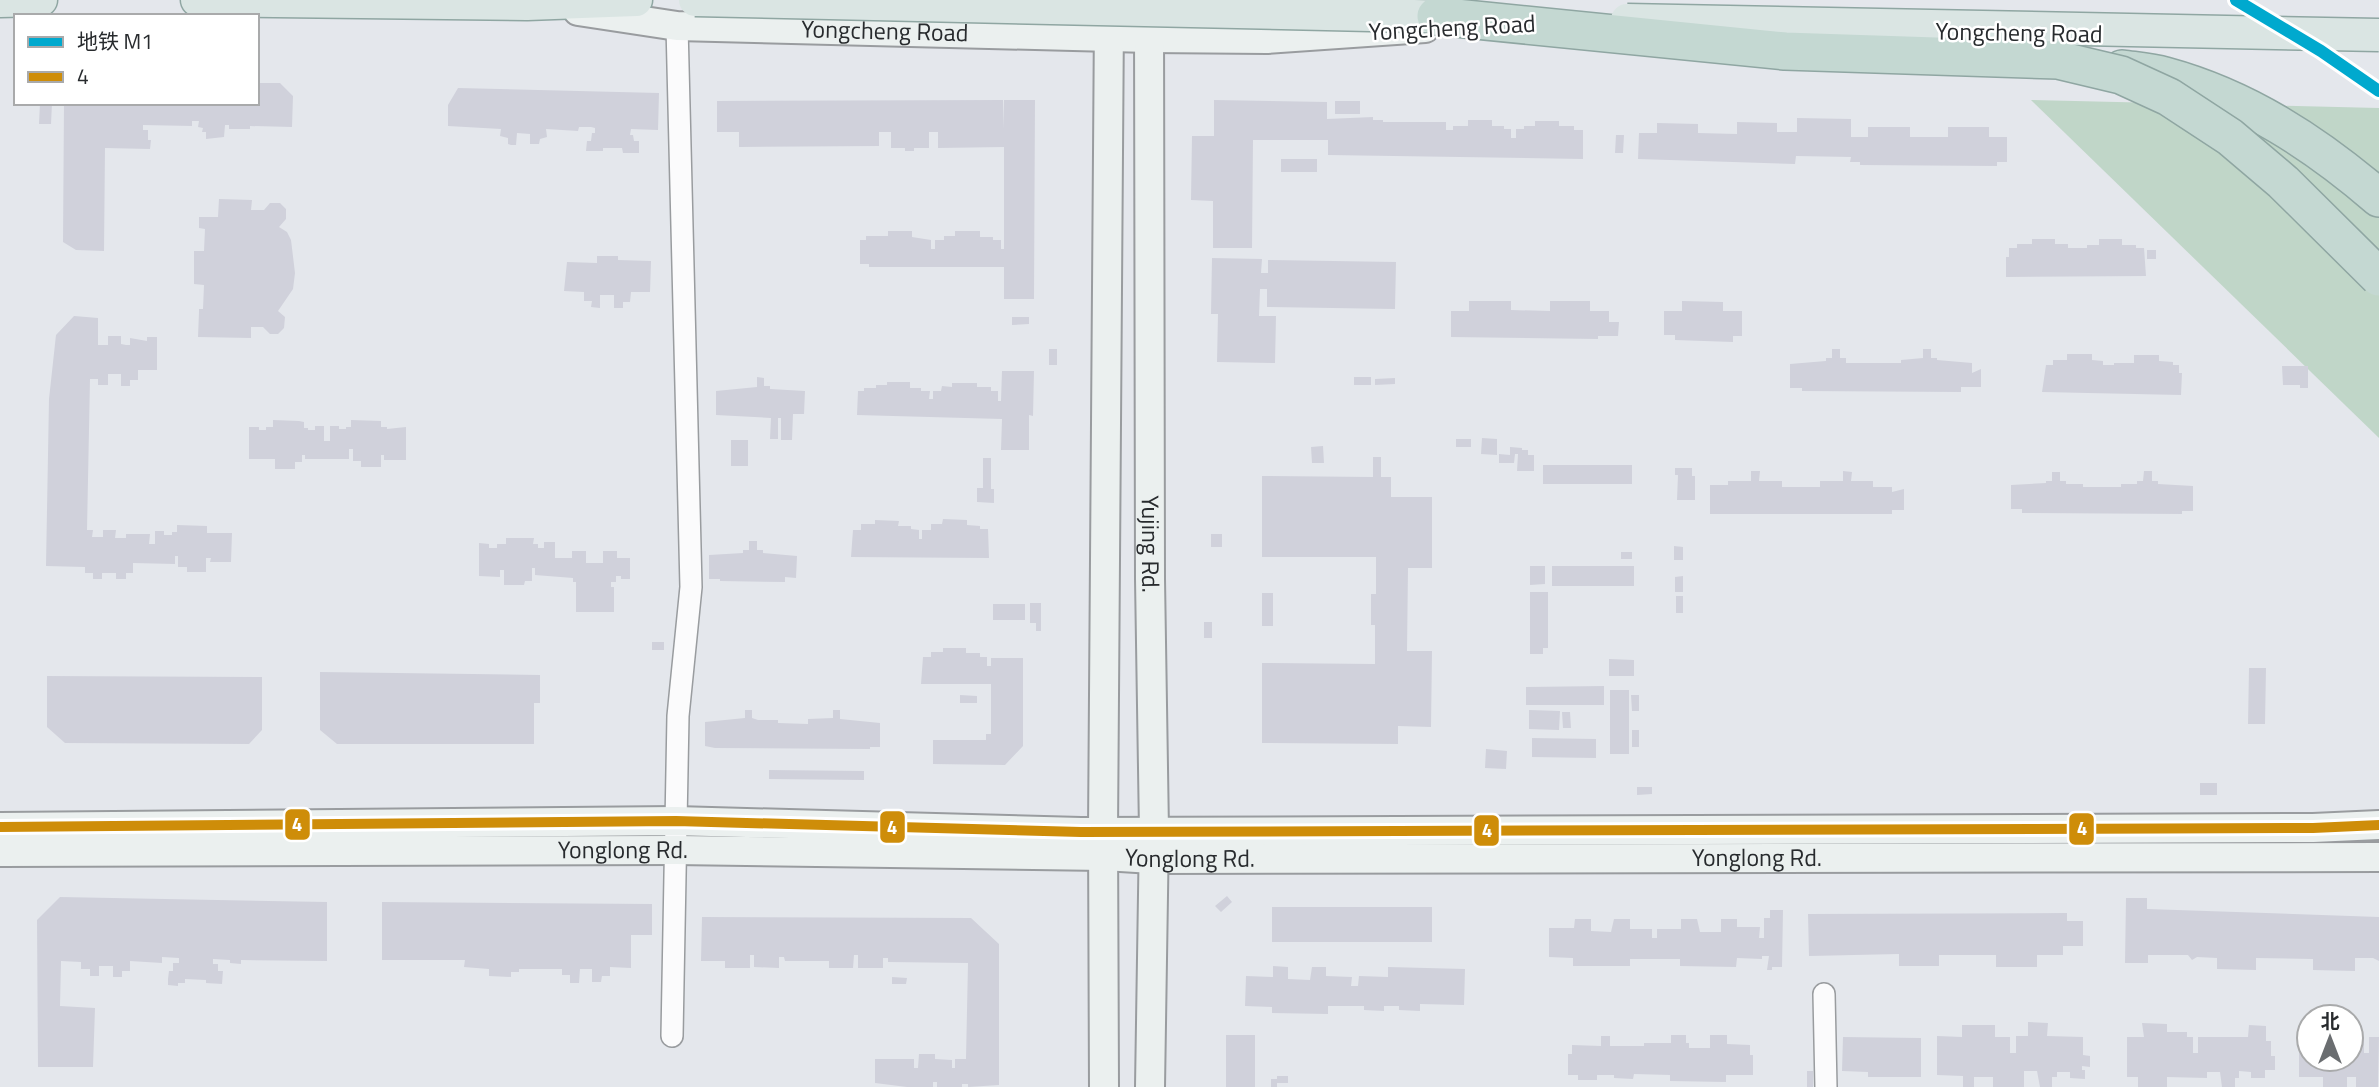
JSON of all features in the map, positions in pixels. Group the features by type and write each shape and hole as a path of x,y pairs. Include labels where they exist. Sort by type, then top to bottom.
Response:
{"highway":[{"path":"1436,16 1785,51 2058,61 2163,75 2223,96 2279,123 2336,160 2379,198"},
{"path":"2058,61 2121,75 2169,97 2230,136 2283,182 2379,277"}],"main road":[{"path":"0,1 41,0"},
{"name":"Yongcheng Road","path":"197,0 527,4 636,0"},
{"path":"695,0 2379,37"}],"street":[{"name":"Yujing Rd.","path":"1104,1087 1108,0"},
{"name":"Yujing Rd.","path":"1149,0 1150,552 1154,831 1150,1087"},
{"name":"Yongcheng Road","path":"527,4 677,26 1149,38 1267,39 1463,24 1583,23 2379,37"},
{"path":"672,1036 678,716 691,587 677,26"},
{"name":"Yonglong Rd.","path":"0,827 676,821 1104,844 1153,859 2379,857"},
{"name":"Yonglong Rd.","path":"0,852 675,850 1104,844 1154,831 2285,828 2379,825"},
{"path":"1824,994 1826,1087"}],"green space":[{"path":"2031,100 2379,108 2379,438"}],"building":[{"path":"259,83 280,83 293,96 292,127 250,126 250,129 229,129 229,125 225,125 224,137 206,139 206,132 202,132 203,128 198,127 199,121 192,121 192,126 143,125 143,130 148,130 148,140 151,140 150,149 105,148 104,251 76,250 63,242 64,105 259,105"},
{"path":"458,88 659,93 658,130 631,129 630,135 633,135 634,141 639,141 639,153 623,153 622,148 586,151 587,141 591,141 592,133 595,133 595,128 591,127 579,127 578,131 546,129 547,137 540,139 539,144 530,144 530,134 517,133 516,145 511,145 508,144 508,138 500,136 501,129 448,126 448,105"},
{"path":"1003,100 1004,129 1004,100 1035,100 1034,299 1004,299 1004,267 869,267 869,264 860,264 860,240 866,240 866,236 888,236 888,231 912,231 912,237 931,240 931,249 935,249 935,240 944,240 944,236 955,236 955,231 980,231 980,237 1001,240 1001,249 1004,249 1004,147 938,148 938,132 929,132 929,148 905,151 905,148 891,148 891,132 879,132 879,146 739,147 739,132 717,132 717,101"},
{"path":"1214,100 1327,102 1327,119 1373,117 1373,120 1383,122 1446,122 1446,130 1453,130 1453,126 1468,126 1468,120 1492,120 1492,126 1511,129 1511,138 1516,138 1516,129 1535,126 1535,121 1559,121 1559,126 1574,126 1574,130 1583,130 1583,159 1328,155 1328,140 1253,140 1252,248 1213,248 1213,201 1191,200 1192,136 1214,136"},
{"path":"1335,101 1360,101 1360,114 1335,114"},
{"path":"40,105 52,105 51,124 39,124"},
{"path":"1797,118 1851,119 1851,137 1868,137 1868,127 1910,127 1910,137 1948,137 1948,127 1989,127 1989,137 2007,137 2007,162 1997,162 1997,166 1860,165 1860,162 1850,162 1851,157 1796,156 1795,164 1638,159 1639,133 1657,133 1657,123 1698,124 1698,133 1737,134 1737,122 1777,123 1777,132 1797,132"},
{"path":"1616,135 1624,135 1623,153 1615,153"},
{"path":"1281,159 1317,159 1317,172 1281,172"},
{"path":"219,199 252,200 251,210 264,210 270,203 280,203 286,209 286,219 279,227 287,232 291,240 295,273 293,289 278,311 285,317 284,328 278,334 270,334 263,327 251,327 251,338 198,337 199,309 203,309 204,285 194,284 194,251 204,251 205,229 199,228 199,217 218,217"},
{"path":"2032,239 2055,239 2055,244 2068,244 2068,248 2087,248 2087,245 2099,245 2099,239 2122,239 2122,245 2144,248 2146,276 2006,277 2009,248 2017,248 2017,244 2032,244"},
{"path":"2147,250 2156,250 2156,259 2147,259"},
{"path":"597,256 651,261 650,292 631,292 630,302 623,302 623,308 614,308 614,295 600,295 600,308 591,307 592,301 584,301 584,292 564,291 567,262 597,263"},
{"path":"1212,258 1262,259 1261,273 1268,273 1268,260 1396,262 1395,309 1267,307 1267,289 1260,289 1259,316 1276,316 1275,363 1217,362 1218,314 1211,314"},
{"path":"1469,301 1511,301 1511,310 1550,311 1550,301 1590,301 1590,311 1609,311 1609,322 1619,322 1618,336 1598,336 1598,339 1451,337 1451,311 1469,311"},
{"path":"1682,301 1723,302 1723,311 1742,311 1742,336 1733,336 1733,342 1675,340 1675,335 1664,335 1664,311 1682,311"},
{"path":"74,316 98,318 98,345 108,345 108,336 121,336 121,344 126,345 130,345 130,338 147,341 147,337 157,337 157,370 138,370 138,380 130,380 130,386 121,386 121,374 108,374 108,385 98,385 98,379 90,379 87,530 93,530 92,537 103,537 103,530 116,530 115,538 126,538 126,534 150,534 149,544 155,544 155,531 172,535 172,532 177,532 177,525 207,526 207,533 232,533 231,562 210,562 211,558 206,558 206,572 187,572 187,567 178,567 178,556 175,556 175,564 133,563 133,573 126,573 126,579 116,579 116,573 102,573 102,579 93,579 93,573 85,573 85,567 46,566 49,399 56,335"},
{"path":"1012,317 1029,317 1029,324 1012,325"},
{"path":"1049,349 1057,349 1057,365 1049,365"},
{"path":"1832,349 1840,349 1840,358 1846,358 1846,363 1901,363 1901,360 1923,358 1923,349 1931,349 1931,358 1972,363 1972,373 1981,369 1981,387 1961,387 1961,392 1802,391 1802,388 1790,388 1790,364 1826,361 1826,358 1832,358"},
{"path":"2067,354 2092,354 2092,360 2103,361 2103,365 2134,363 2134,355 2159,355 2159,361 2179,365 2179,373 2182,373 2181,395 2042,392 2046,365 2053,365 2053,360 2067,360"},
{"path":"2282,366 2308,366 2308,388 2283,385"},
{"path":"1002,371 1034,371 1033,416 1029,415 1029,450 1001,450 1002,419 857,415 858,391 876,388 876,385 887,385 887,382 910,382 910,388 930,391 929,399 933,399 933,391 941,391 942,386 952,387 952,383 977,383 977,387 991,387 991,391 998,391 998,401 1001,401"},
{"path":"757,377 764,378 764,386 770,386 770,389 805,391 804,414 793,414 792,440 781,440 781,418 778,418 778,439 770,439 771,418 716,415 716,391 757,387"},
{"path":"1354,377 1371,377 1371,385 1354,385"},
{"path":"1395,378 1395,384 1375,385 1375,379"},
{"path":"273,420 304,422 304,428 308,430 315,430 315,426 324,426 324,441 330,441 330,426 346,429 351,427 351,420 381,421 381,427 387,429 406,427 406,460 384,460 384,455 381,455 381,467 361,467 361,461 353,461 353,449 349,449 349,459 305,459 305,455 302,455 302,462 295,462 295,469 275,469 275,459 249,459 249,427 266,430 266,427 273,427"},
{"path":"1482,438 1497,439 1497,455 1481,454"},
{"path":"1456,439 1471,439 1471,447 1456,447"},
{"path":"731,440 748,440 748,466 731,466"},
{"path":"1323,446 1324,463 1312,463 1311,447"},
{"path":"1510,447 1528,450 1528,455 1534,455 1534,471 1517,471 1518,454 1515,454 1514,463 1499,463 1499,454 1510,455"},
{"path":"1373,457 1381,457 1381,477 1391,477 1391,497 1432,497 1432,568 1408,568 1407,651 1432,651 1431,727 1398,726 1398,744 1262,743 1262,663 1375,664 1375,625 1371,625 1371,594 1376,594 1376,557 1262,557 1262,476 1373,477"},
{"path":"983,458 991,458 994,503 977,502 977,488 983,488"},
{"path":"1543,465 1632,465 1632,484 1543,484"},
{"path":"1675,468 1692,468 1692,476 1695,476 1695,500 1677,500 1678,475 1675,475"},
{"path":"1751,471 1760,471 1759,481 1782,481 1782,487 1820,487 1820,481 1843,481 1843,471 1852,472 1851,481 1873,481 1873,487 1892,487 1892,492 1904,489 1904,510 1892,510 1892,514 1710,514 1710,485 1728,485 1728,481 1751,481"},
{"path":"2144,471 2152,471 2152,481 2158,481 2158,484 2193,486 2193,511 2182,511 2182,514 2022,513 2022,509 2011,509 2011,485 2046,483 2052,481 2052,472 2060,472 2060,481 2066,481 2066,484 2121,487 2121,484 2137,484 2137,481 2143,481"},
{"path":"943,519 967,520 967,525 988,529 989,558 851,557 853,530 861,530 861,524 875,524 875,520 899,521 898,526 911,526 911,529 919,530 919,539 922,539 922,530 931,530 931,524 942,524"},
{"path":"1211,534 1222,534 1222,547 1211,547"},
{"path":"506,538 534,538 533,544 538,544 538,548 544,548 544,542 555,542 555,558 572,558 572,551 586,551 586,563 603,563 603,551 617,551 617,558 630,558 630,579 616,576 616,582 611,582 611,587 614,587 614,612 576,612 576,582 573,582 573,578 535,575 535,568 532,568 532,581 525,581 524,585 504,585 504,570 500,570 500,577 479,576 479,543 489,544 489,548 497,548 497,544 506,544"},
{"path":"749,541 757,541 757,550 763,550 763,553 797,556 796,578 785,577 785,582 709,579 709,555 743,553 743,550 749,550"},
{"path":"1674,546 1683,547 1683,560 1674,560"},
{"path":"1621,552 1632,552 1632,559 1621,559"},
{"path":"1530,566 1545,566 1545,584 1530,585"},
{"path":"1552,566 1634,566 1634,586 1552,586"},
{"path":"1683,576 1683,592 1675,592 1675,577"},
{"path":"1530,592 1548,592 1548,648 1543,648 1543,654 1530,654"},
{"path":"1262,593 1273,593 1273,626 1262,626"},
{"path":"1676,596 1683,596 1683,613 1676,613"},
{"path":"1030,603 1041,603 1041,631 1036,631 1036,623 1030,623"},
{"path":"993,604 1025,604 1025,620 993,620"},
{"path":"1204,622 1212,622 1212,638 1204,638"},
{"path":"652,642 664,642 664,650 652,650"},
{"path":"943,648 966,648 966,653 980,653 980,657 987,657 987,666 991,666 991,658 1023,658 1023,746 1005,765 933,764 933,740 986,740 986,734 991,734 991,684 921,684 923,657 931,657 931,652 943,652"},
{"path":"1609,659 1634,660 1634,676 1609,676"},
{"path":"2249,668 2266,668 2265,724 2248,724"},
{"path":"320,672 540,675 540,703 534,703 534,744 337,744 320,730"},
{"path":"47,676 262,677 262,730 249,744 65,743 47,727"},
{"path":"1604,686 1604,705 1526,705 1526,687"},
{"path":"1610,690 1629,690 1629,754 1610,754"},
{"path":"960,695 977,696 977,703 960,703"},
{"path":"1631,695 1639,695 1639,711 1632,711"},
{"path":"745,710 752,710 752,718 758,720 808,724 808,719 833,718 833,710 840,710 840,719 880,723 880,747 705,746 705,722 745,718"},
{"path":"1529,710 1560,711 1559,730 1529,729"},
{"path":"1562,712 1570,712 1571,728 1563,728"},
{"path":"1632,730 1639,730 1639,747 1632,747"},
{"path":"1532,738 1596,739 1596,758 1532,757"},
{"path":"1486,749 1507,751 1506,769 1485,768"},
{"path":"769,770 864,771 864,780 769,779"},
{"path":"2200,783 2217,783 2217,795 2200,795"},
{"path":"1637,787 1652,787 1652,794 1637,795"},
{"path":"1227,896 1232,902 1221,912 1215,906"},
{"path":"60,897 327,902 327,961 241,960 241,964 213,959 213,964 218,964 218,971 223,971 222,984 185,979 185,983 178,983 178,986 168,985 168,979 169,971 173,971 173,963 179,963 179,958 162,957 162,963 130,961 130,971 122,971 122,977 113,977 113,966 99,966 99,976 90,976 90,969 81,969 81,962 61,961 60,1006 95,1008 93,1067 38,1067 37,920"},
{"path":"2126,898 2147,898 2147,909 2379,917 2379,961 2373,958 2355,958 2355,971 2313,970 2313,959 2256,958 2256,970 2217,969 2217,958 2197,957 2192,960 2188,955 2148,955 2148,963 2125,963"},
{"path":"382,902 652,904 652,935 631,935 631,968 610,967 610,976 602,976 601,982 592,982 592,969 580,969 579,983 570,983 570,975 562,975 562,969 519,969 519,972 511,972 511,977 489,976 489,969 464,967 465,960 382,960"},
{"path":"1272,907 1432,907 1432,942 1272,942"},
{"path":"1770,910 1783,910 1782,967 1772,967 1772,970 1767,970 1769,956 1762,956 1762,959 1737,958 1736,967 1680,966 1680,959 1630,959 1630,966 1573,966 1573,958 1549,957 1549,928 1574,928 1575,919 1591,919 1591,931 1611,932 1614,919 1630,919 1630,929 1652,929 1652,938 1657,938 1657,929 1681,929 1681,919 1697,919 1700,932 1721,932 1721,919 1737,919 1737,927 1760,927 1759,938 1764,938 1764,918 1770,918"},
{"path":"2067,913 2067,921 2083,921 2083,946 2063,946 2063,955 2037,955 2037,967 1996,967 1996,955 1939,955 1939,966 1899,966 1899,954 1809,956 1808,914"},
{"path":"702,917 971,918 999,944 999,1085 968,1087 968,1084 962,1084 962,1087 937,1087 937,1082 933,1082 933,1087 907,1087 875,1083 875,1059 914,1059 914,1068 918,1068 919,1054 935,1054 935,1059 952,1060 952,1068 955,1068 955,1059 966,1059 968,963 888,962 888,958 883,958 883,968 858,968 858,955 854,955 853,968 829,968 829,961 785,961 784,957 779,957 779,968 754,967 754,955 750,955 750,968 725,968 725,961 701,961"},
{"path":"1273,966 1288,967 1288,979 1310,980 1312,967 1326,967 1326,976 1352,977 1351,986 1358,986 1359,976 1388,977 1388,967 1465,969 1464,1005 1420,1004 1420,1011 1399,1010 1399,1006 1384,1006 1384,1011 1364,1010 1364,1006 1328,1006 1328,1014 1272,1013 1272,1007 1245,1006 1246,976 1273,977"},
{"path":"892,977 907,978 906,984 892,984"},
{"path":"2028,1022 2048,1023 2047,1036 2083,1037 2083,1055 2090,1056 2090,1067 2082,1066 2085,1079 2070,1078 2070,1072 2057,1072 2057,1077 2052,1077 2052,1087 2040,1087 2037,1071 2024,1071 2024,1087 1993,1087 1993,1077 1974,1077 1974,1087 1963,1087 1963,1076 1937,1075 1937,1036 1962,1037 1962,1025 1995,1025 1995,1037 2010,1037 2010,1053 2016,1053 2016,1036 2028,1036"},
{"path":"2142,1023 2167,1024 2167,1032 2187,1032 2187,1037 2193,1037 2193,1053 2198,1053 2198,1037 2248,1037 2249,1025 2266,1026 2266,1041 2271,1041 2275,1070 2265,1070 2265,1078 2251,1078 2251,1072 2239,1071 2239,1078 2235,1078 2235,1087 2222,1087 2220,1072 2207,1072 2207,1078 2167,1077 2167,1087 2138,1087 2138,1077 2127,1077 2127,1037 2144,1037"},
{"path":"1226,1035 1255,1035 1255,1087 1226,1087"},
{"path":"1671,1035 1686,1035 1689,1048 1710,1048 1710,1035 1727,1035 1727,1044 1750,1045 1753,1075 1726,1075 1726,1082 1670,1081 1670,1075 1634,1074 1633,1079 1597,1075 1597,1080 1578,1080 1578,1075 1568,1075 1568,1054 1572,1054 1572,1045 1601,1046 1601,1036 1610,1036 1610,1046 1644,1046 1644,1043 1671,1043"},
{"path":"1843,1037 1921,1038 1921,1077 1868,1077 1868,1072 1842,1071"},
{"path":"2369,1037 2379,1037 2378,1087 2356,1087 2356,1077 2347,1077 2347,1087 2323,1087 2323,1077 2299,1077 2299,1073 2365,1073 2365,1053 2369,1053"},
{"path":"1807,1071 1813,1071 1813,1087 1807,1087"},
{"path":"1277,1076 1288,1076 1288,1083 1277,1083 1277,1087 1271,1087 1271,1079 1277,1079"}],"metro line":[{"name":"M1","path":"2236,0 2321,51 2379,91"}],"transit line":[{"name":"4","path":"0,827 676,821 1081,832 2313,828 2379,825"}]}
